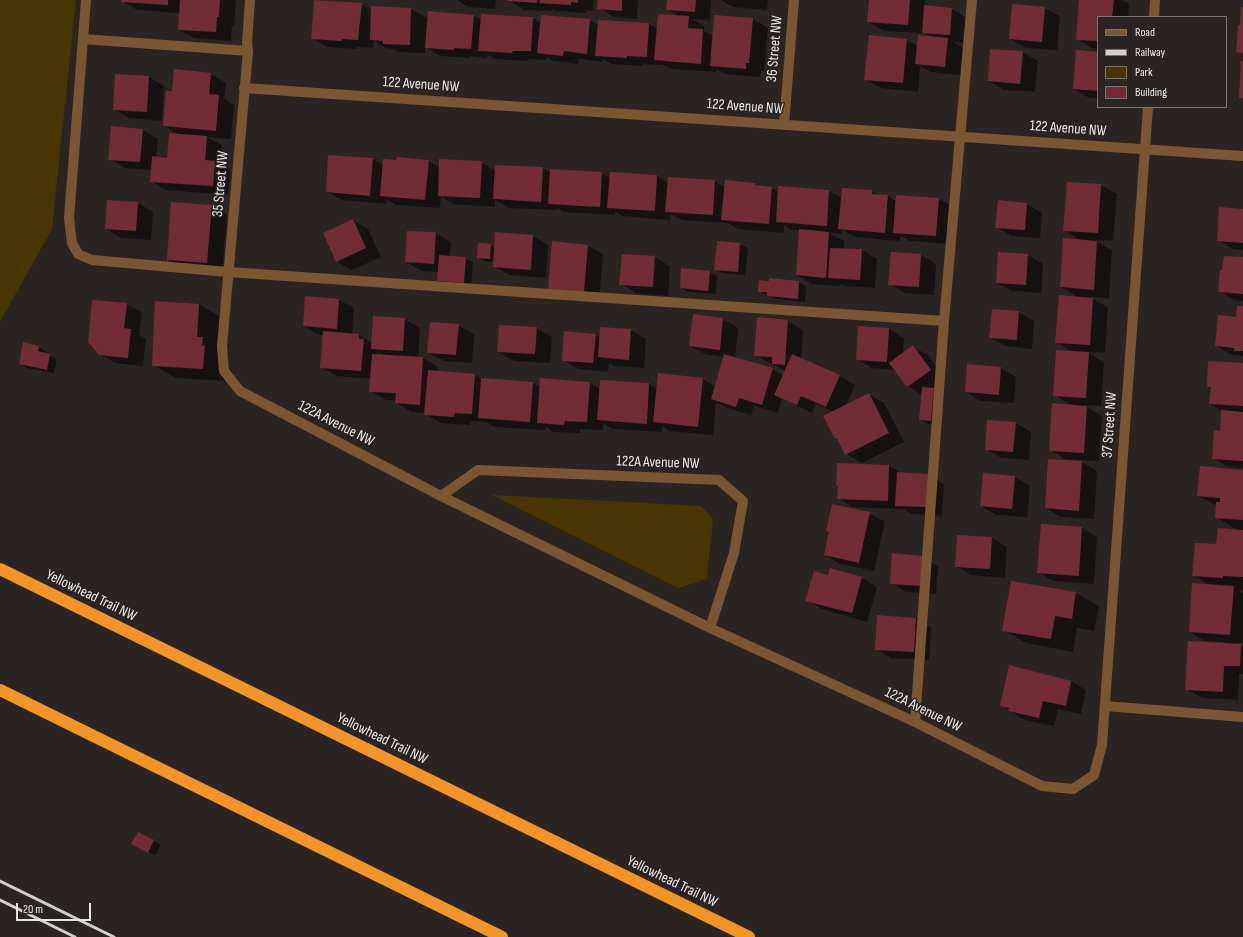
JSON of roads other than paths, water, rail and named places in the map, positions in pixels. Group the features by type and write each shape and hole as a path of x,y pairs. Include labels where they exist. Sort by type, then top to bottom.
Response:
{"highway":[{"name":"Yellowhead Trail NW","path":"0,569 749,937"},
{"path":"0,690 502,937"}],"street":[{"path":"86,0 69,218 72,243 78,254 92,260 228,272 944,321"},
{"name":"35 Street NW","path":"224,371 222,346 248,51 247,43 250,0"},
{"name":"36 Street NW","path":"784,125 794,0"},
{"path":"915,722 944,321 972,0"},
{"path":"1154,16 1155,0"},
{"path":"83,39 248,51"},
{"name":"122 Avenue NW","path":"244,88 1243,156"},
{"name":"37 Street NW","path":"1102,745 1148,108"},
{"name":"122A Avenue NW","path":"224,371 240,391 441,496 710,628 915,722 1042,786 1073,790 1094,775 1102,745"},
{"name":"122A Avenue NW","path":"441,496 478,470 719,480 743,501 734,553 710,628"},
{"path":"1104,706 1243,717"}],"railway":[{"path":"0,881 114,937"},
{"path":"0,900 75,937"}]}
